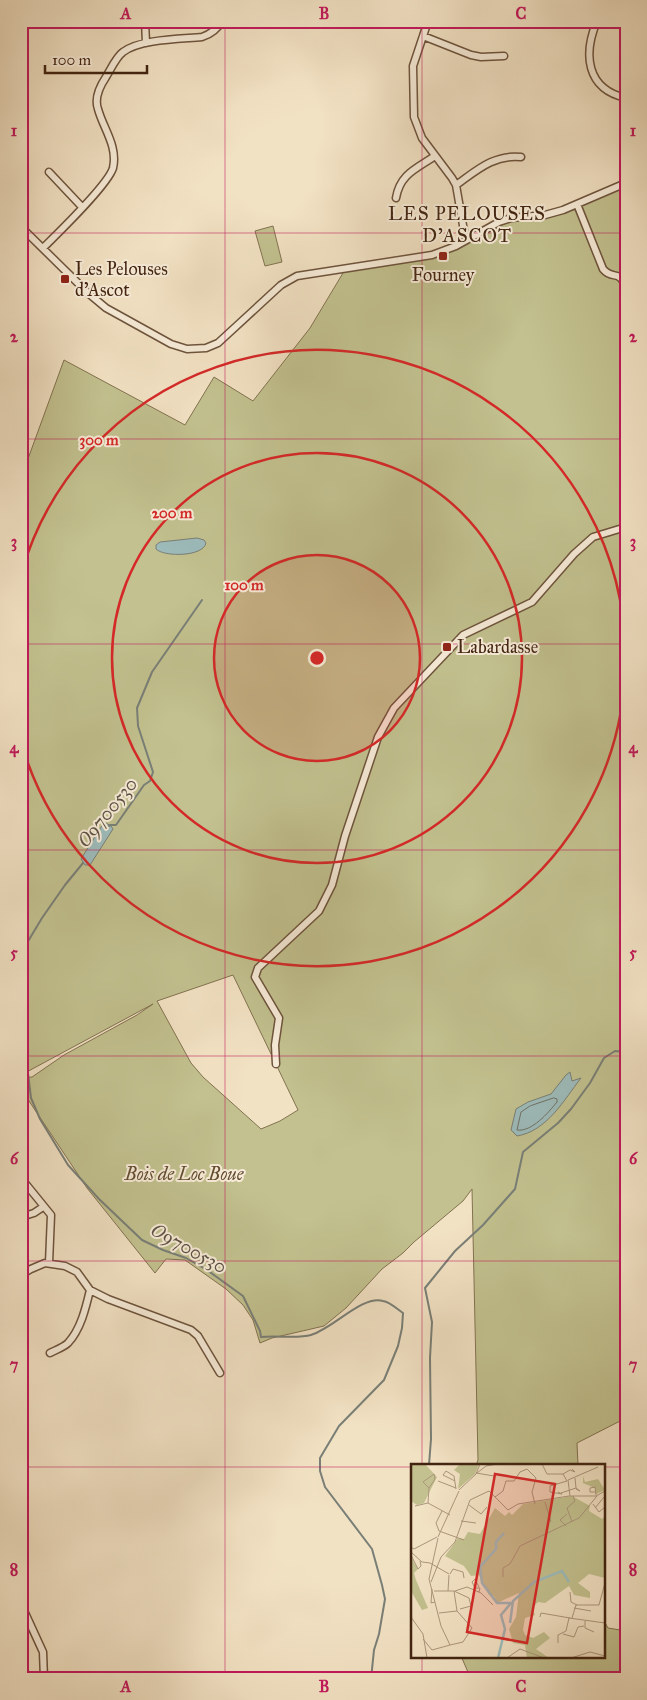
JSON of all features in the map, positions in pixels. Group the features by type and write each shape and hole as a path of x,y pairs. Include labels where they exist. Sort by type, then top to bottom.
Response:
{"street":[{"path":"146,21 146,43"},
{"path":"43,248 109,178 114,159 112,147 97,108 98,93 102,83 122,52 146,43 210,35 222,21"},
{"path":"428,21 413,66 414,117 418,132 456,185 464,230 469,238"},
{"path":"597,21 589,47 591,68 599,84 605,89 626,98"},
{"path":"423,36 471,55 504,56"},
{"path":"396,198 398,186 402,180 435,156"},
{"path":"456,185 495,160 512,156 520,157"},
{"path":"50,172 82,207"},
{"path":"21,227 88,293 106,308 171,344 194,350 212,346 224,339 281,285 297,276 426,257 451,248 504,220 548,214 626,183"},
{"path":"577,204 603,269 610,275 622,278 626,287"},
{"path":"276,1064 275,1045 279,1018 255,977 258,968 319,911 324,902 332,885 345,836 378,736 394,708 463,635 532,602 574,554 593,537 626,527"},
{"path":"21,1171 25,1183 51,1215 49,1263"},
{"path":"21,1217 34,1213 43,1207"},
{"path":"21,1275 38,1266 49,1263 65,1266 77,1272 90,1290 108,1299 191,1330 198,1336 220,1373"},
{"path":"50,1353 68,1343 78,1328 90,1290"},
{"path":"21,1604 43,1652 44,1679"}],"green space":[{"name":"Bois de Loc Boue","path":"626,183 626,1418 577,1443 578,1464 476,1464 478,1460 472,1189 463,1201 382,1269 346,1308 324,1326 272,1338 260,1343 253,1320 243,1305 226,1289 185,1260 166,1259 155,1273 87,1188 21,1089 21,1078 32,1077 64,1055 137,1015 153,1004 21,1075 21,478 64,360 185,425 214,377 253,401 310,328 346,268 434,255 493,224 545,215","holes":["233,975 298,1110 280,1121 261,1129 203,1077 191,1063 157,1001"]},
{"path":"273,226 282,262 265,266 255,231"},
{"path":"604,1621 608,1628 626,1631 626,1679 471,1679 462,1658 604,1658"}],"water":[{"path":"197,538 204,540 206,543 203,548 191,553 175,554 160,552 156,549 156,545 160,542"},
{"path":"106,823 113,829 90,865 85,865 81,859 103,824"},
{"path":"570,1072 572,1081 581,1078 561,1105 537,1128 517,1136 511,1130 516,1109 528,1102 551,1094"}],"waterway":[{"name":"O9700530","path":"109,826 116,825 144,785 150,781 153,772 138,726 137,708 152,672 202,600"},
{"name":"O9700530","path":"21,953 42,918 83,863"},
{"name":"O9700530","path":"21,1034 25,1048 31,1098 40,1119 68,1165 99,1199 142,1240 186,1258 207,1270 243,1296 261,1337 299,1337 311,1335 329,1326 357,1307 375,1300 388,1303 403,1313 398,1346 384,1380 339,1426 320,1458 320,1471 325,1487 372,1549 382,1585 385,1599 379,1634 374,1650 371,1679"},
{"path":"429,1464 432,1322 425,1288 455,1251 483,1225 515,1189 523,1152 558,1123 571,1109 590,1083 604,1058 615,1051 626,1052"}],"place":[{"name":"Fourney","path":"443,256"},
{"name":"Les Pelouses d'Ascot","path":"65,279"},
{"name":"Labardasse","path":"447,647"}],"district":[{"name":"LES PELOUSES D'ASCOT","path":"467,224"}]}
